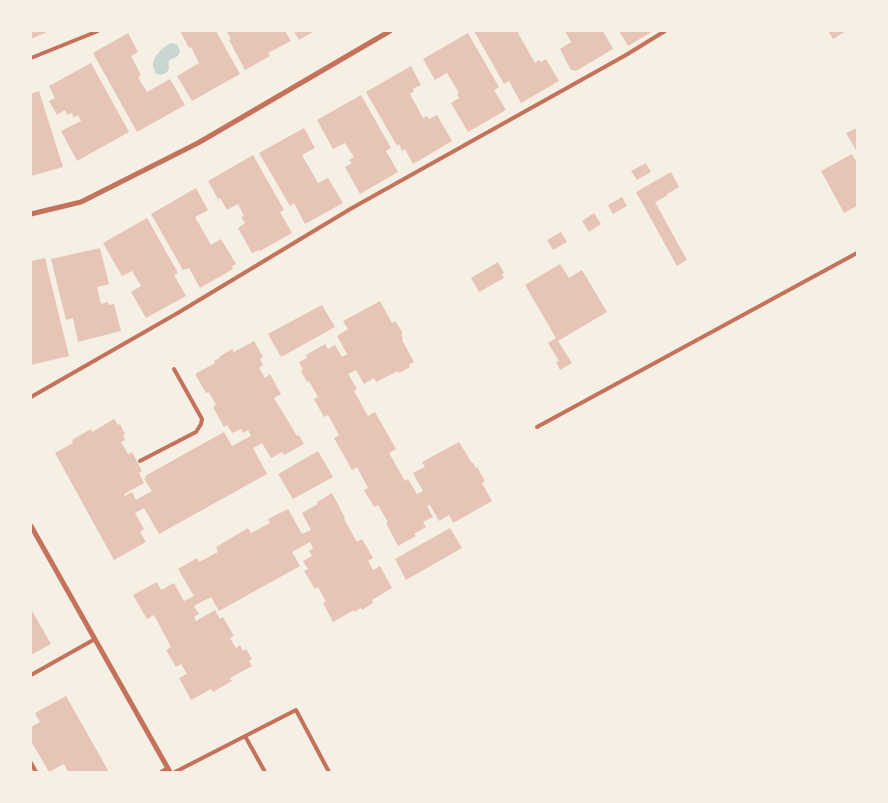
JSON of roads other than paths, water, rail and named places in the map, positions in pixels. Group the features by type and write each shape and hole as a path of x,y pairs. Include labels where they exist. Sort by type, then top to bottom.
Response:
{"street":[{"path":"31,214 81,202 198,143 390,31"},
{"path":"31,526 169,770"}],"lane":[{"path":"31,58 98,31"},
{"path":"31,397 176,314 352,208 626,55 665,31"},
{"path":"537,427 857,253"},
{"path":"140,461 196,432 201,424 202,419 174,369"},
{"path":"31,675 95,639"},
{"path":"175,772 296,710 329,772"},
{"path":"245,736 265,772"},
{"path":"31,763 36,772"},
{"path":"161,772 169,770"}]}
